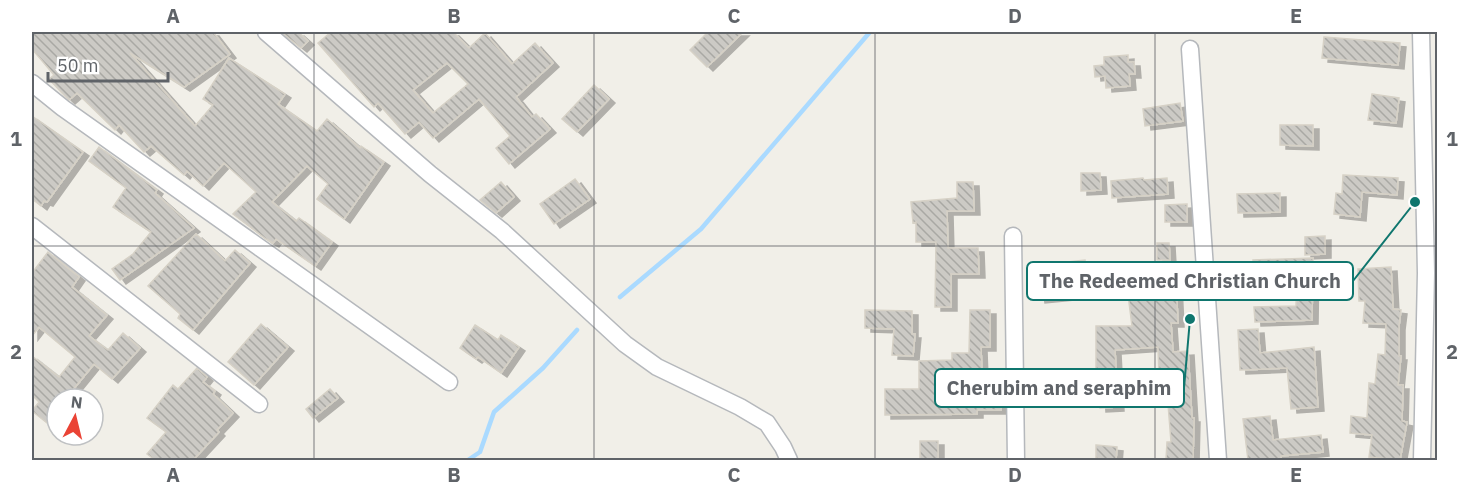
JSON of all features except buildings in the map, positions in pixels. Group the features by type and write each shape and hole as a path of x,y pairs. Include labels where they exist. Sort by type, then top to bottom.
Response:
{"street":[{"path":"266,32 429,174 502,231 625,344 657,367 740,407 767,423 789,460"},
{"path":"1421,32 1432,273 1422,460"},
{"path":"1190,49 1218,460"},
{"path":"32,83 63,108 449,382"},
{"path":"32,226 259,404"},
{"path":"1013,236 1016,460"}],"waterway":[{"path":"620,297 701,229 870,32"},
{"path":"468,460 480,452 494,412 543,368 577,330"}],"place":[{"name":"The Redeemed Christian Church","path":"1415,202"},
{"name":"Cherubim and seraphim","path":"1190,319"}]}
